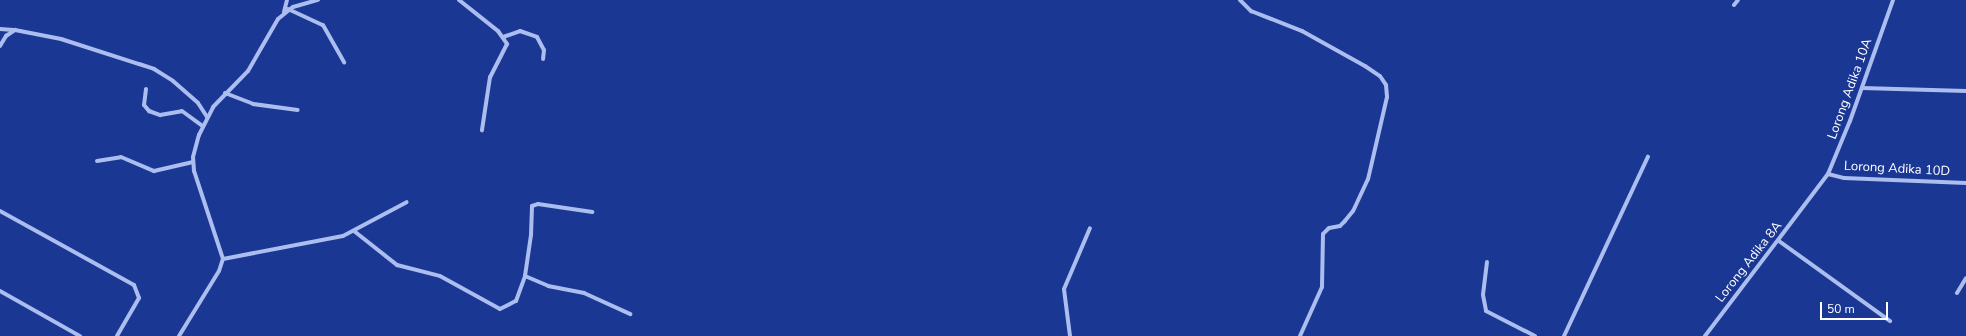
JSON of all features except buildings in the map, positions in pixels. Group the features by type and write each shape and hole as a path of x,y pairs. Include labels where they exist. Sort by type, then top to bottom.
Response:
{"street":[{"path":"286,11 287,0"},
{"path":"179,336 219,271 223,259 193,162 203,126 207,117 225,93 248,71 271,28 286,11 318,0"},
{"path":"459,0 503,36 507,48 491,74 482,130"},
{"path":"1240,0 1251,11 1284,23 1330,46 1380,76 1386,85 1388,97 1363,193 1346,221 1340,226 1329,228 1323,234 1320,295 1300,336"},
{"path":"1734,4 1738,0"},
{"name":"Lorong Adika 10A","path":"1821,182 1828,174 1862,88 1893,0"},
{"path":"286,11 323,25 344,62"},
{"path":"0,29 14,30 61,39 154,70 194,99 207,117"},
{"path":"0,46 6,36 14,30"},
{"path":"503,36 520,31 537,37 544,50 543,59"},
{"path":"1862,88 1966,91"},
{"path":"146,89 144,105 149,111 160,115 182,111 203,126"},
{"path":"225,93 254,104 298,110"},
{"path":"97,161 121,157 154,171 193,162"},
{"path":"1564,336 1648,157"},
{"name":"Lorong Adika 10D","path":"1828,174 1844,178 1966,183"},
{"name":"Lorong Adika 8A","path":"1705,336 1779,241 1821,182"},
{"path":"223,259 310,244 354,230 407,202"},
{"path":"354,230 397,265 440,276 500,309 516,301 525,276 531,235 532,206 538,204 592,212"},
{"path":"0,211 134,285 139,298 117,336"},
{"path":"1070,336 1064,290 1090,228"},
{"path":"1779,241 1890,321"},
{"path":"1487,262 1483,295 1486,311 1535,336"},
{"path":"525,276 548,286 584,293 630,314"},
{"path":"1957,293 1966,278"},
{"path":"0,291 80,336"}]}
